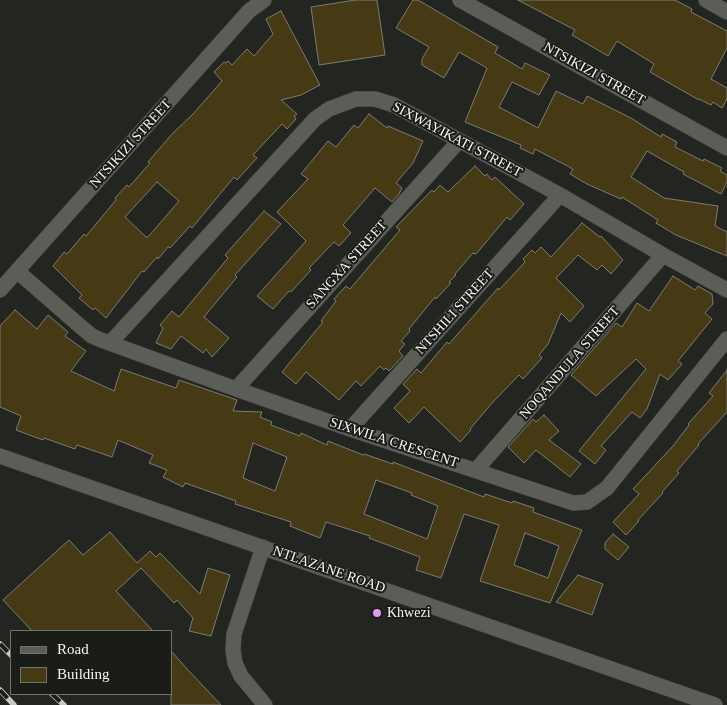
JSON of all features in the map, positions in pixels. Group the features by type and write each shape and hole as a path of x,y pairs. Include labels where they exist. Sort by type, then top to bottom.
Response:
{"street":[{"name":"NTSIKIZI STREET","path":"0,290 249,12 264,0"},
{"name":"NTSIKIZI STREET","path":"460,0 727,148"},
{"path":"706,0 727,12"},
{"name":"SIXWAYIKATI STREET","path":"111,342 314,119 328,108 356,99 375,99 394,105 560,195 727,290"},
{"name":"SANGXA STREET","path":"236,389 459,141"},
{"name":"NTSHILI STREET","path":"350,429 560,195"},
{"name":"NOQANDULA STREET","path":"476,470 663,255"},
{"name":"SIXWILA CRESCENT","path":"17,271 92,336 350,429 573,503 587,502 607,488 727,339"},
{"name":"NTLAZANE ROAD","path":"0,456 715,705"},
{"path":"263,547 234,634 233,650 235,663 241,676 265,705"}],"building":[{"path":"355,0 377,0 385,55 319,65 311,7"},
{"path":"413,0 418,0 498,47 495,53 522,69 525,63 550,75 539,95 512,82 499,107 538,128 556,91 583,104 587,96 631,118 661,137 662,134 677,142 675,147 722,168 720,171 727,175 727,182 721,194 683,174 684,172 647,151 631,177 664,198 718,206 715,226 727,232 727,256 676,235 656,223 658,220 622,197 621,199 587,184 570,174 573,169 535,149 533,154 520,148 521,145 465,122 487,68 459,52 444,78 422,65 422,59 429,47 396,28"},
{"path":"518,0 675,0 692,9 691,12 727,31 727,48 711,79 727,88 727,99 722,108 713,102 711,105 699,100 650,72 654,64 617,41 608,56 572,35 575,30"},
{"path":"281,11 320,85 301,95 281,100 297,114 294,116 296,119 287,129 282,124 253,155 257,158 237,180 234,177 192,228 190,226 170,248 168,247 158,259 157,257 144,272 142,271 106,318 79,298 82,295 53,266 64,252 67,254 84,234 86,236 116,200 115,198 127,185 129,187 172,134 193,114 222,81 214,72 224,62 228,61 232,65 247,49 254,56 273,34 266,19","holes":["157,182 179,201 148,237 125,217"]},
{"path":"369,114 387,128 388,126 423,141 413,163 396,183 402,188 392,202 375,188 343,225 351,233 339,246 334,242 309,268 311,270 291,292 289,291 273,309 257,296 306,241 277,212 308,179 301,174 328,141 336,147 354,125 358,128"},
{"path":"475,166 492,180 495,177 524,204 510,220 507,217 476,254 473,253 449,282 451,283 436,299 435,297 409,329 410,331 401,341 405,344 399,351 403,356 389,371 386,368 384,370 380,366 361,386 356,381 339,400 306,372 296,384 282,372 323,322 321,321 336,301 334,299 346,286 350,289 400,230 396,227 432,190 434,192 440,185 448,192"},
{"path":"264,211 281,224 235,275 237,277 204,317 229,338 212,357 206,349 203,353 181,336 171,349 156,343 163,328 160,325 172,311 179,317 228,258 225,255"},
{"path":"582,223 601,236 623,260 611,274 602,265 597,270 578,255 556,278 584,306 570,322 561,313 548,344 539,355 542,358 523,379 519,375 492,403 460,442 424,407 409,423 394,408 410,391 403,384 417,369 421,373 447,342 449,344 498,288 499,290 525,262 523,259 532,250 535,253 541,247 551,257"},
{"path":"673,276 695,290 698,286 712,294 713,304 705,313 712,319 678,361 682,364 668,380 660,374 647,409 640,418 632,412 601,446 606,450 595,464 579,451 646,369 636,359 596,396 571,375 616,323 622,327 637,303 649,311"},
{"path":"15,310 37,329 48,315 68,332 65,336 86,351 71,371 114,391 121,369 176,388 179,380 237,400 233,411 262,412 260,417 272,422 271,425 300,436 301,433 327,445 328,441 363,455 393,464 393,462 484,497 485,494 534,508 533,512 582,530 550,603 480,581 499,525 464,514 441,578 416,570 420,557 369,538 370,536 326,522 320,538 290,526 291,522 235,504 236,501 185,483 183,487 163,477 167,470 149,463 153,455 118,440 112,457 77,445 75,449 44,438 43,440 16,430 21,416 0,407 0,326","holes":["253,443 287,457 275,491 243,478","376,480 412,493 411,495 438,506 427,539 364,514","525,533 559,546 548,578 514,565"]},
{"path":"727,370 727,412 698,444 677,471 679,473 626,535 613,522 639,494 633,489 673,446 688,424 713,396 709,393"},
{"path":"544,415 559,431 549,440 581,464 570,477 536,450 524,463 508,447 533,419 536,422"},
{"path":"110,532 137,563 150,551 156,557 160,553 200,594 208,568 230,575 211,636 189,631 193,618 177,600 174,603 141,568 116,591 152,630 31,630 3,600 69,540 83,555"},
{"path":"613,534 629,547 618,560 605,549 605,543"},
{"path":"578,575 603,584 592,615 556,602"},
{"path":"172,652 221,705 171,705 172,695"}],"railway":[{"path":"0,644 10,654"},
{"path":"0,690 14,705"},
{"path":"53,695 64,705"}],"place":[{"name":"Khwezi","path":"377,613"}]}
